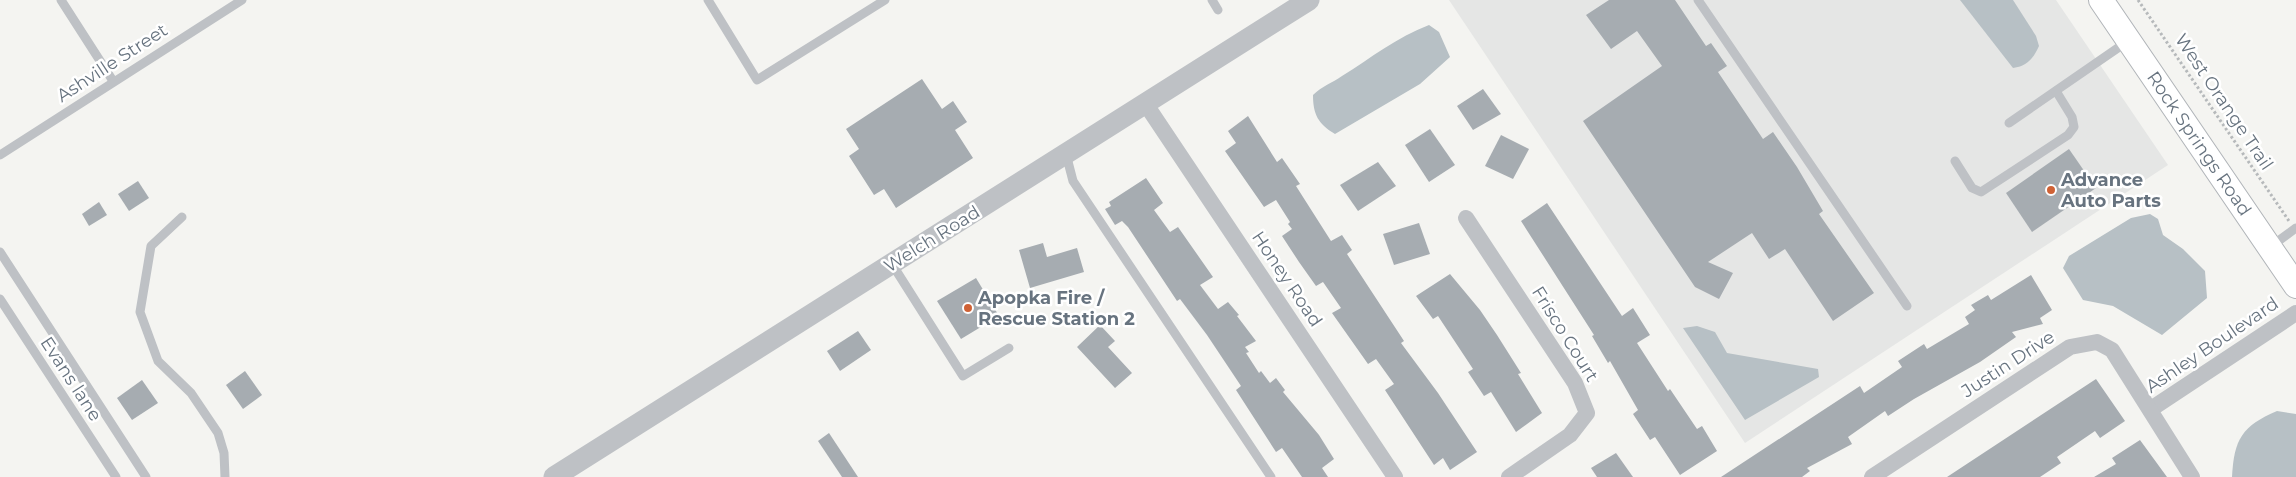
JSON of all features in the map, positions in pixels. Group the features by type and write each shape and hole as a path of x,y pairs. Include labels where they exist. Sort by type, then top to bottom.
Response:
{"main road":[{"name":"Rock Springs Road","path":"2101,0 2296,286"}],"street":[{"name":"Welch Road","path":"554,477 1309,0"},
{"name":"Honey Road","path":"1146,102 1394,477"},
{"name":"Frisco Court","path":"1466,218 1575,383 1587,412 1570,435 1509,477"},
{"name":"Ashley Boulevard","path":"2151,410 2296,313"},
{"name":"Justin Drive","path":"1872,477 2070,347 2097,342 2112,350 2192,477"}],"lane":[{"path":"61,0 113,81"},
{"name":"Ashville Street","path":"0,155 242,0"},
{"path":"708,0 758,80 873,3 886,0"},
{"path":"1212,0 1218,10"},
{"path":"1698,0 1907,306"},
{"path":"2009,124 2129,41"},
{"path":"1955,161 1972,188 1981,192 2068,135 2074,127 2072,117 2056,91"},
{"path":"1066,154 1072,180 1271,477"},
{"path":"182,216 151,246 140,312 158,362 191,393 218,433 224,453 225,477"},
{"path":"2269,247 2296,228"},
{"path":"0,252 146,477"},
{"path":"892,264 963,376 1009,348"},
{"name":"Evans lane","path":"0,299 116,477"}],"path":[{"name":"West Orange Trail","path":"2138,0 2287,219"}],"shaded area":[{"path":"1449,0 2056,0 2168,165 1745,443"},
{"path":"1960,0 2013,0 2036,36 2039,46 2032,58 2026,64 2013,68"},
{"path":"1429,25 1439,32 1450,57 1420,84 1335,134 1324,126 1315,113 1313,95 1316,92 1395,42"},
{"path":"2150,214 2158,219 2163,235 2183,249 2205,271 2207,298 2162,335 2113,306 2083,300 2063,268 2069,256 2131,218"},
{"path":"1697,326 1715,332 1727,353 1818,369 1819,377 1745,420 1683,328"},
{"path":"2277,411 2296,414 2296,477 2232,477 2235,453 2242,435 2255,422"}],"building":[{"path":"1609,0 1675,0 1706,46 1711,43 1727,66 1718,72 1763,139 1773,132 1797,167 1823,211 1819,214 1874,293 1833,321 1785,249 1769,259 1752,233 1708,262 1733,273 1719,299 1695,287 1583,121 1662,66 1637,31 1611,49 1586,15"},
{"path":"922,79 942,109 953,101 967,122 955,130 973,158 896,208 884,189 874,195 849,156 859,149 846,129"},
{"path":"1483,89 1501,114 1473,130 1457,106"},
{"path":"1248,116 1277,162 1282,158 1300,184 1296,186 1331,241 1342,235 1352,250 1347,254 1404,341 1401,343 1438,393 1477,452 1450,470 1443,458 1434,465 1385,390 1394,384 1376,359 1368,364 1332,313 1341,308 1323,282 1316,286 1282,236 1292,229 1288,224 1290,222 1276,200 1264,207 1225,151 1236,143 1228,131"},
{"path":"1430,129 1455,165 1429,182 1405,145"},
{"path":"1501,135 1529,149 1513,179 1485,166"},
{"name":"Advance Auto Parts","path":"2069,149 2096,188 2032,232 2006,193"},
{"path":"1378,162 1396,186 1358,211 1340,185"},
{"path":"1146,178 1163,203 1154,210 1170,232 1178,227 1213,277 1200,285 1218,309 1228,302 1239,315 1237,316 1256,341 1245,347 1249,352 1246,353 1259,373 1261,371 1270,383 1276,378 1285,390 1283,392 1319,435 1334,459 1322,468 1328,477 1302,477 1282,448 1276,452 1236,390 1241,386 1207,335 1180,299 1177,301 1128,227 1122,221 1115,225 1105,209 1111,206 1109,202"},
{"path":"138,181 149,198 129,211 118,194"},
{"path":"99,202 107,215 89,226 82,214"},
{"path":"1547,203 1622,316 1633,308 1650,335 1637,343 1668,391 1670,389 1697,429 1702,426 1717,451 1680,475 1655,437 1650,440 1633,414 1638,410 1610,361 1608,363 1592,336 1594,335 1521,221"},
{"path":"1419,223 1430,254 1394,265 1383,234"},
{"path":"1043,243 1047,257 1077,248 1084,272 1030,288 1019,250"},
{"path":"1450,274 1480,310 1497,335 1521,373 1518,374 1542,413 1516,432 1491,392 1484,396 1468,372 1473,369 1438,316 1433,319 1416,296"},
{"path":"2031,275 2052,310 2040,318 2043,324 2012,332 2016,337 1980,362 1888,416 1885,411 1848,437 1852,444 1807,468 1810,471 1802,477 1721,477 1860,386 1864,393 1902,367 1898,361 1924,344 1927,349 1969,324 1965,317 1975,310 1971,305 1988,295 1991,300"},
{"name":"Apopka Fire / Rescue Station 2","path":"976,278 999,316 961,339 937,301"},
{"path":"1100,325 1115,341 1108,347 1132,373 1115,388 1077,347"},
{"path":"858,331 871,350 840,371 827,351"},
{"path":"245,371 262,395 243,409 226,385"},
{"path":"2096,379 2125,421 2100,438 2095,431 2057,457 2061,463 2040,477 1947,477"},
{"path":"142,380 158,403 132,420 117,398"},
{"path":"829,433 858,477 842,477 818,441"},
{"path":"2140,440 2167,477 2094,477 2116,464 2112,458"},
{"path":"1616,453 1633,477 1597,477 1591,468"}],"place":[{"name":"Advance Auto Parts","path":"2051,190"},
{"name":"Apopka Fire / Rescue Station 2","path":"968,308"}]}
